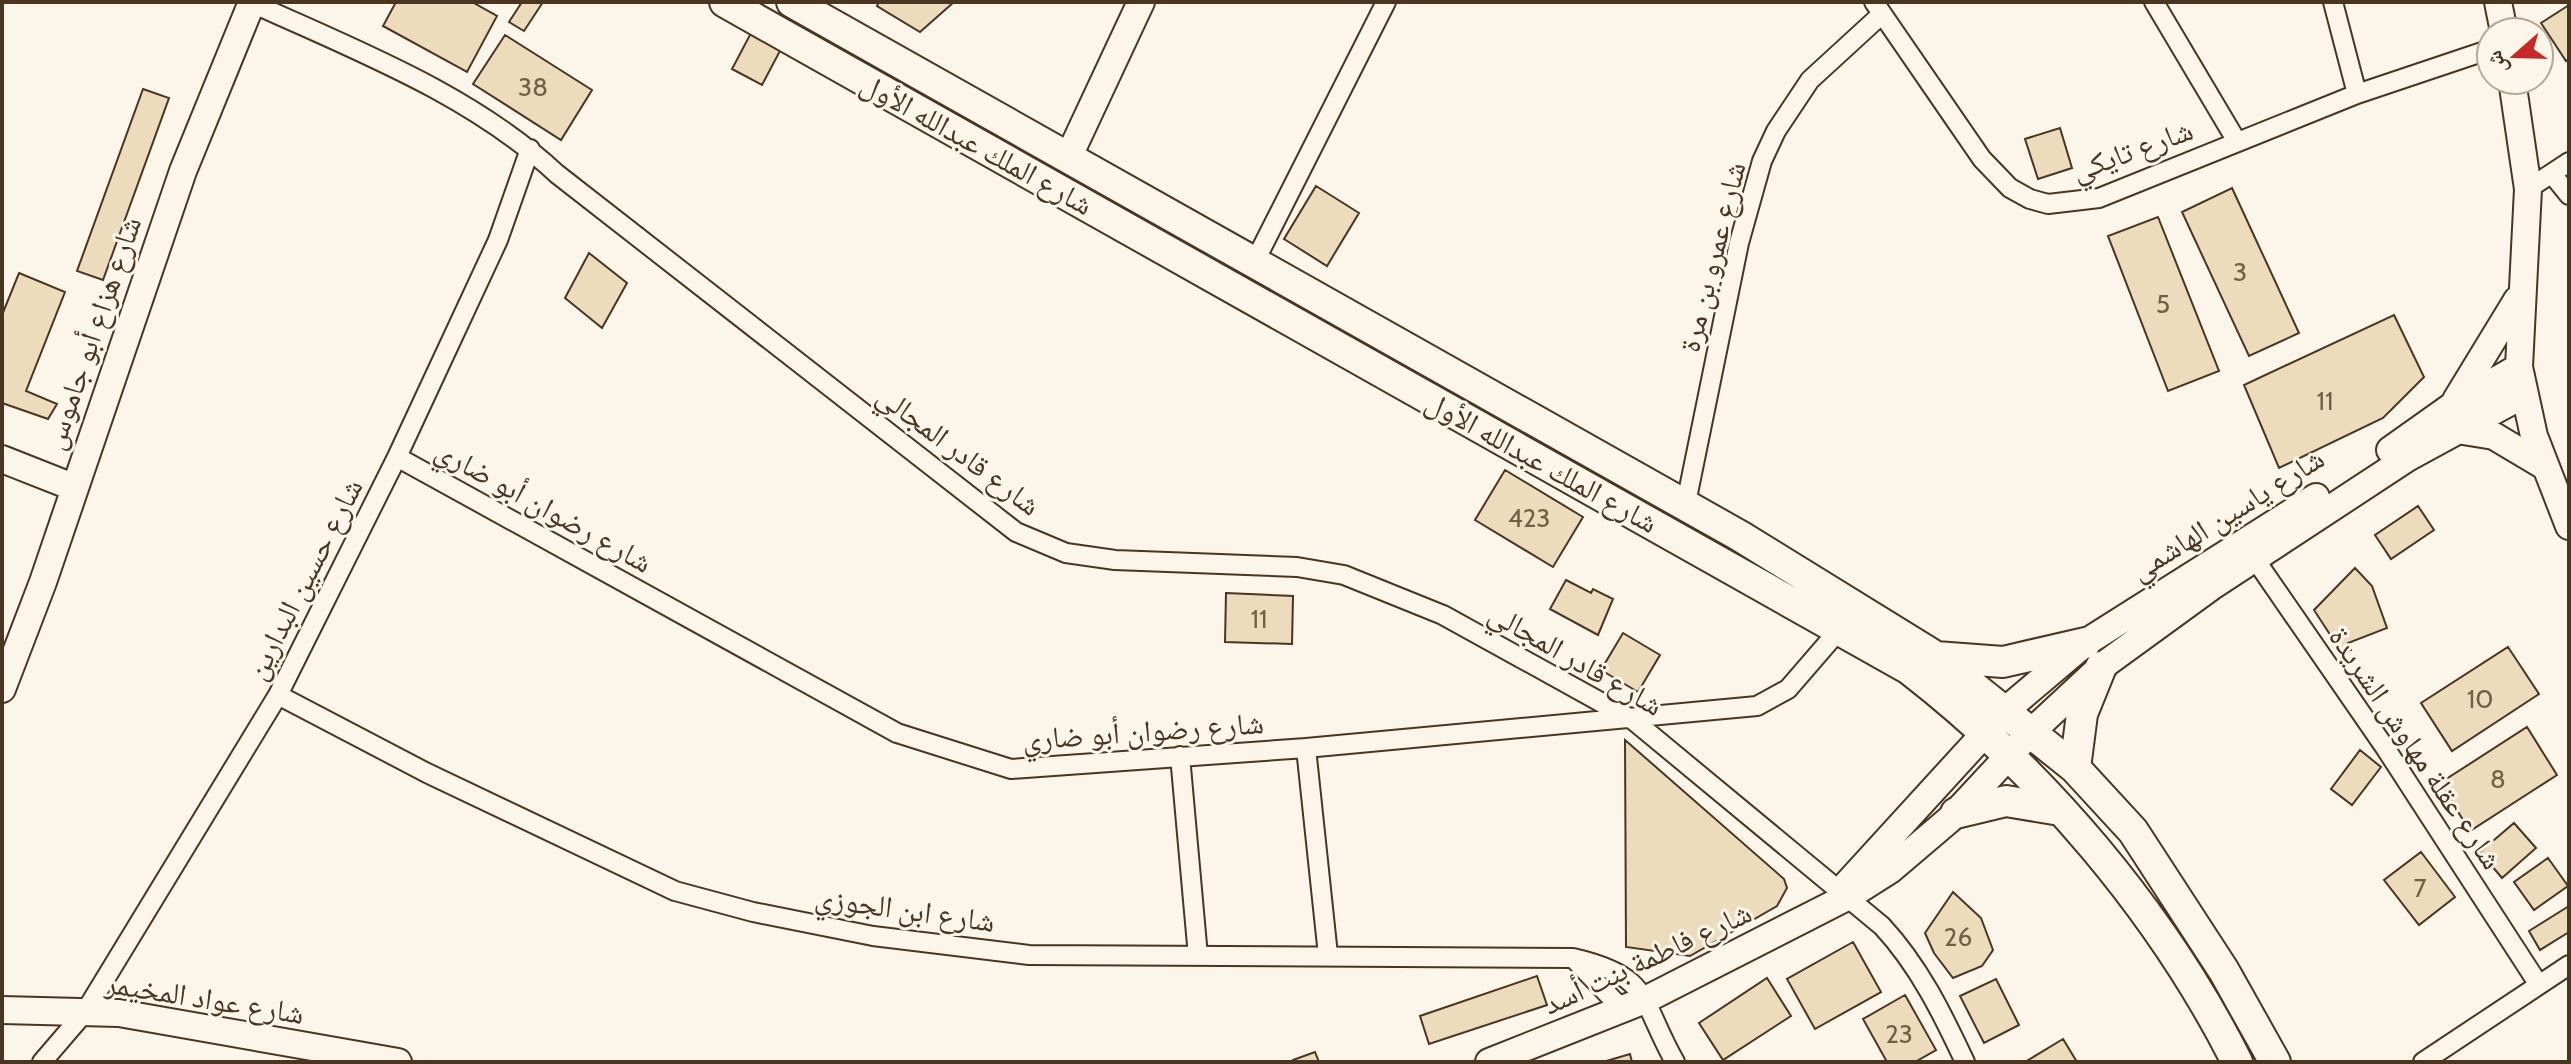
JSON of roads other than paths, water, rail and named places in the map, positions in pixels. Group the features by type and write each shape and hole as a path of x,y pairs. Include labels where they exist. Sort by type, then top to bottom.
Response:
{"main road":[{"name":"شارع الملك عبدالله الأول","path":"725,2 1909,669 2009,759 2060,810 2147,915 2237,1062"},
{"name":"شارع الملك عبدالله الأول","path":"807,6 1685,508 1740,536 1936,657 2075,768 2133,831 2224,971 2275,1062"},
{"path":"1936,657 2003,662 2093,655 2075,768"},
{"path":"1956,813 2006,801 2060,810"}],"street":[{"name":"شارع قادر المجالي","path":"251,2 433,87 530,149 557,174 1016,532 1066,553 1115,560 1297,567 1344,575 1443,615 1633,720 1905,950 1934,998 1965,1062"},
{"name":"شارع هزاع أبو جاموس","path":"2,689 43,582 183,171 251,2"},
{"path":"1069,156 1141,2"},
{"path":"1255,261 1386,2"},
{"path":"2154,2 2236,140"},
{"path":"2333,2 2357,94"},
{"name":"شارع تايكي","path":"1878,8 1982,159 2010,188 2048,204 2099,198 2236,140 2357,94 2475,54"},
{"name":"شارع عمرو بن مرة","path":"1685,508 1739,243 1762,161 1776,131 1810,80 1878,8"},
{"path":"2514,96 2528,189 2519,367 2523,395 2569,526"},
{"name":"شارع حسين البدارين","path":"42,1062 85,1012 278,695 397,457 498,240 530,149"},
{"path":"2528,189 2569,162"},
{"path":"2552,174 2569,195"},
{"path":"2525,287 2455,418 2494,436 2546,467"},
{"name":"شارع ياسين الهاشمي","path":"1983,735 2006,710 2455,418 2519,367"},
{"name":"شارع ياسين الهاشمي","path":"2455,418 2523,395"},
{"name":"شارع رضوان أبو ضاري","path":"397,457 897,733 1011,769 1633,720 1767,703 1788,689 1839,630"},
{"path":"2,459 73,487"},
{"name":"شارع عقلة مهاوش الشريدة","path":"2249,550 2386,749 2539,985"},
{"name":"شارع ياسين الهاشمي","path":"2009,759 2093,655"},
{"name":"شارع ابن الجوزي","path":"278,695 427,773 675,891 753,912 873,936 1029,955 1573,958 1625,976 1634,1005"},
{"name":"شارع فاطمة بنت أسد","path":"1840,896 1983,735"},
{"path":"1306,748 1328,955"},
{"path":"1180,756 1198,956"},
{"name":"شارع فاطمة بنت أسد","path":"1489,1062 1634,1005 1890,870 1956,813 2009,759"},
{"path":"1573,958 1634,1005 1675,1062"},
{"path":"2423,1062 2569,965"},
{"name":"شارع عواد المخيمر","path":"2,1010 131,1015 398,1062"}]}
